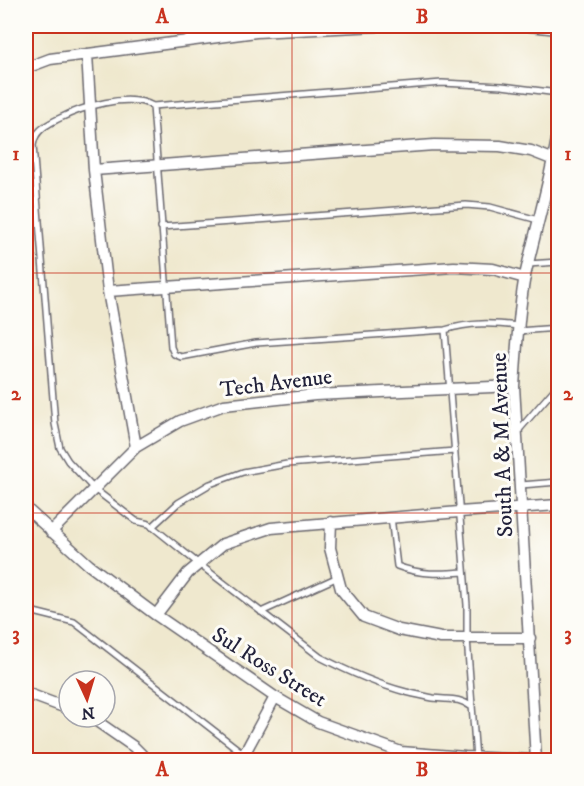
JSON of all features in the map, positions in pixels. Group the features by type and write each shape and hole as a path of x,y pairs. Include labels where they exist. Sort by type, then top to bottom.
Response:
{"street":[{"path":"26,68 50,59 256,32 377,26"},
{"path":"530,26 558,29"},
{"path":"87,54 94,170 108,291 136,447"},
{"name":"South A & M Avenue","path":"536,760 514,386 525,278 538,220 553,185 558,133"},
{"path":"94,170 434,145 500,146 531,151 554,160"},
{"path":"108,291 454,267 494,269 525,278"},
{"name":"Tech Avenue","path":"51,532 136,447 180,421 224,405 315,395 514,386"},
{"path":"156,615 188,573 223,544 271,528 522,506 558,505"},
{"name":"Sul Ross Street","path":"26,506 51,532 89,565 156,615 275,697 318,722 401,752 476,759 536,760"},
{"path":"331,522 330,548 341,589 364,617 399,630 441,638 530,638"},
{"path":"26,693 57,705"},
{"path":"242,757 275,697"},
{"path":"108,729 134,747 147,760"}],"lane":[{"path":"472,706 463,700 434,698 384,685 320,657 149,524 136,521 93,488 68,461 60,448 55,424 33,146 36,135 45,126 68,114 107,102 133,100 153,106 442,83 502,86 558,93"},
{"path":"153,106 165,288 171,347 174,354 181,357 256,343 446,330 474,324 493,323 518,329 558,328"},
{"path":"162,227 466,205 490,207 538,220"},
{"path":"528,264 558,262"},
{"path":"446,330 476,759"},
{"path":"517,433 558,385"},
{"path":"152,527 178,503 210,484 243,472 288,464 455,451"},
{"path":"520,485 558,482"},
{"path":"391,517 398,566 410,571 439,574 464,572"},
{"path":"261,612 338,577"},
{"path":"26,610 74,622 242,757 256,760"}]}
